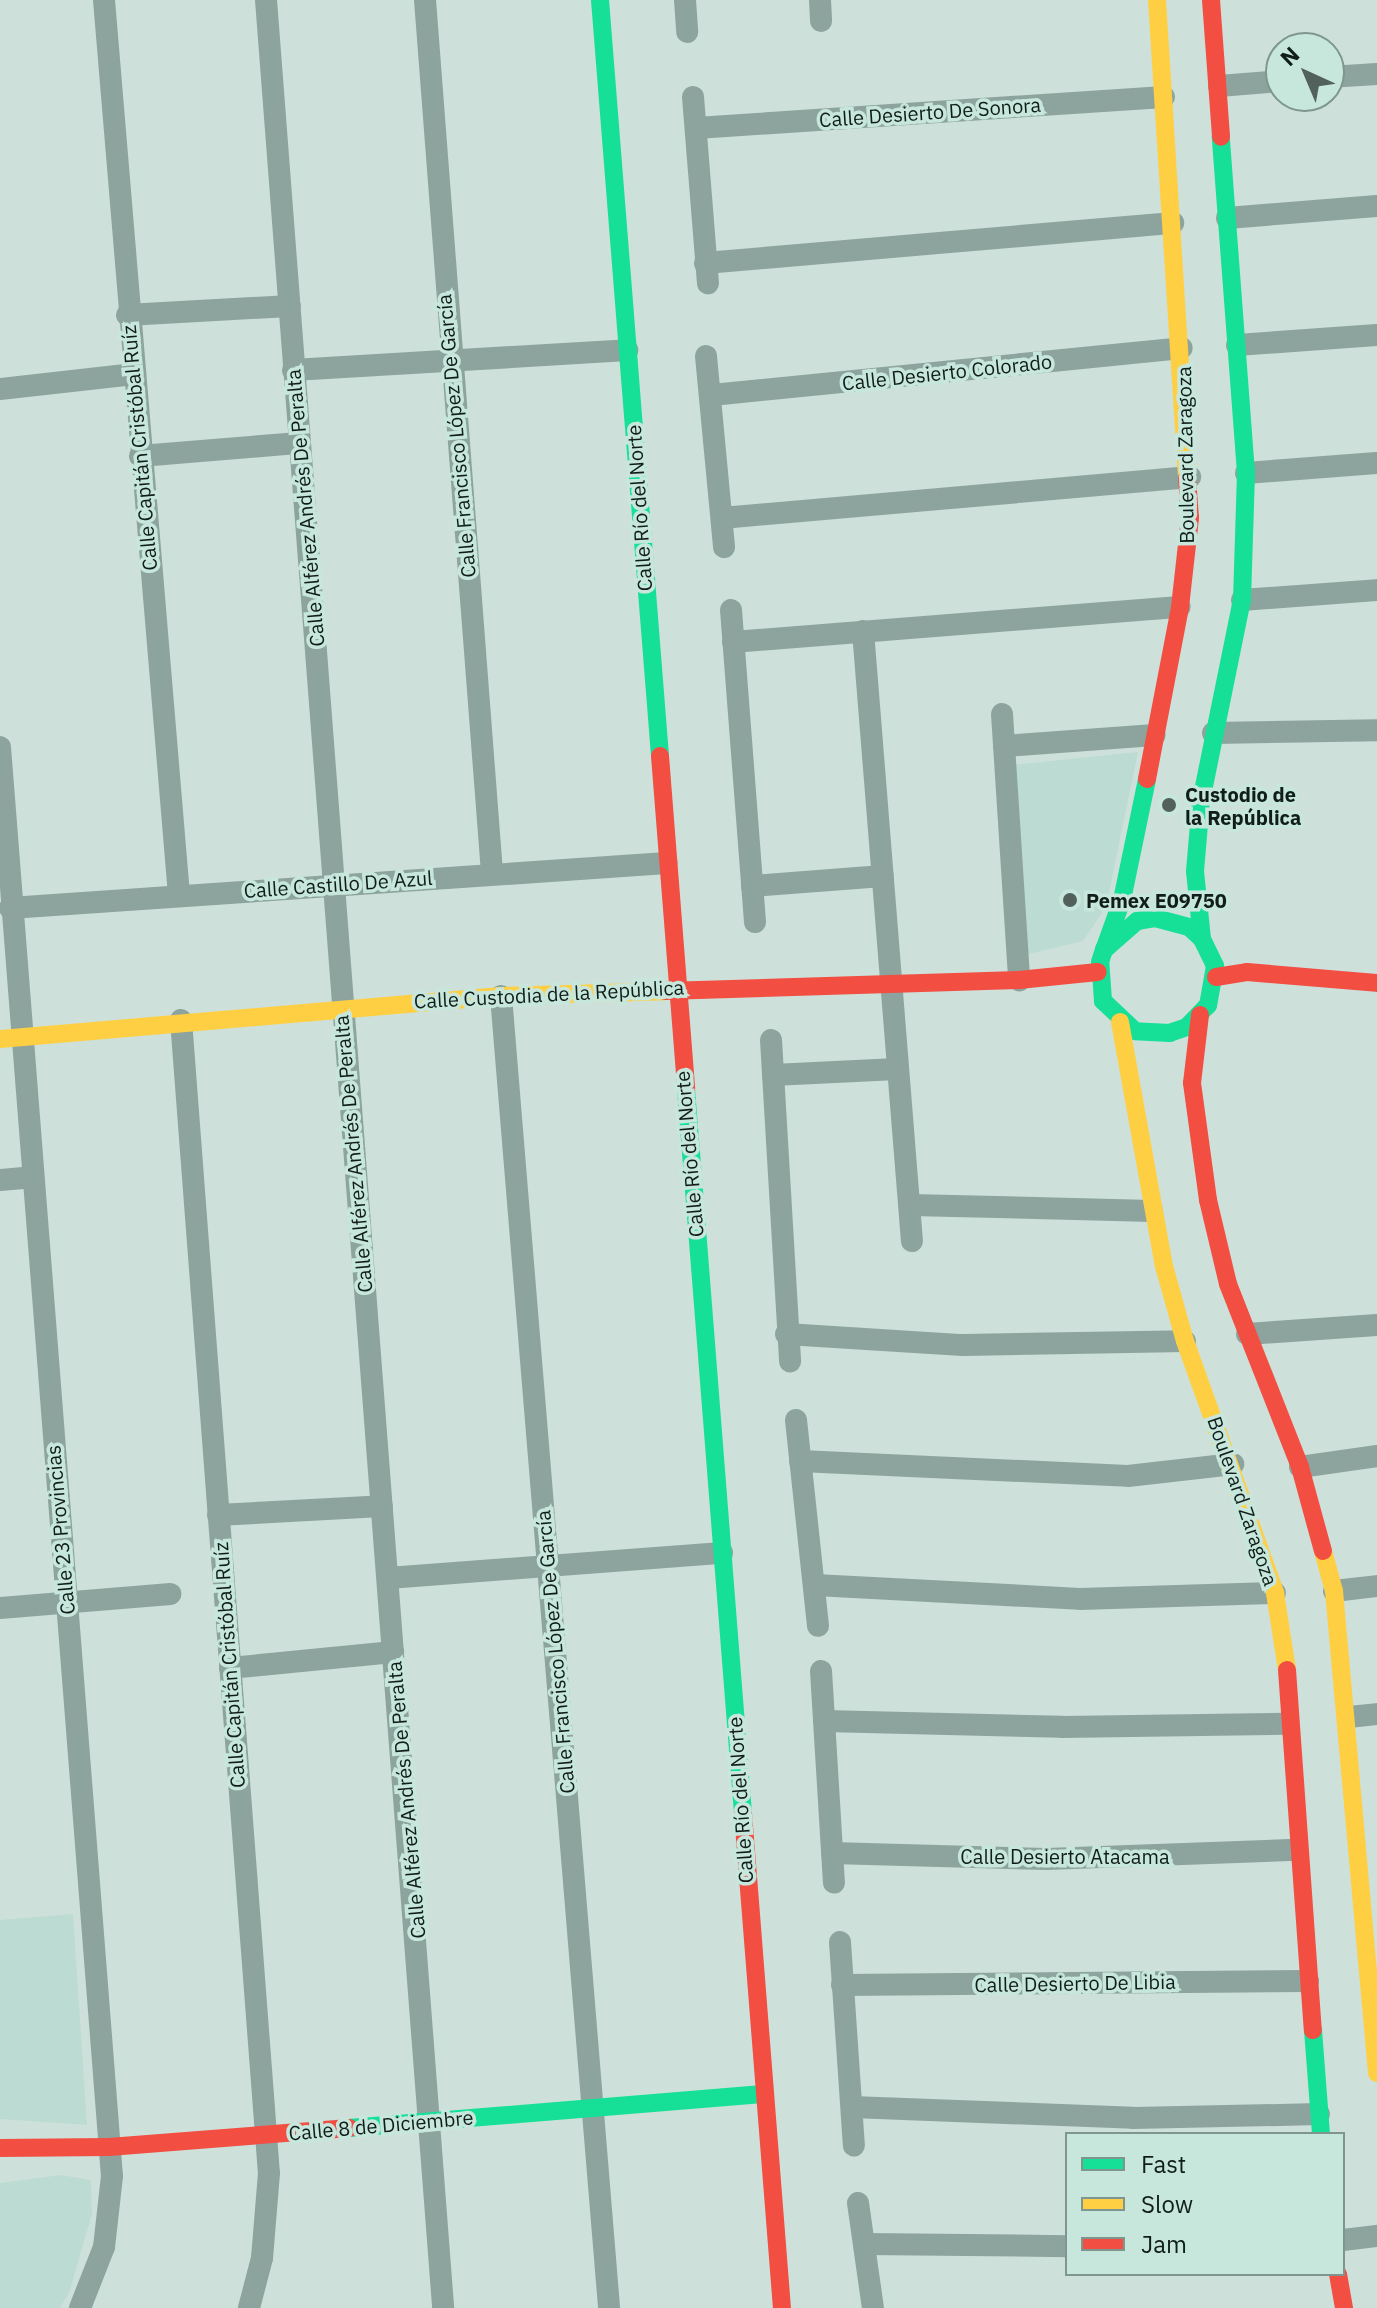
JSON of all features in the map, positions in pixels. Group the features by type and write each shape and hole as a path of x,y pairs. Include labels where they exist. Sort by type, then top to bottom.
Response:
{"main road":[{"name":"Calle Río del Norte","path":"600,0 675,987 782,2308"},
{"name":"Boulevard Zaragoza","path":"1104,950 1122,900 1180,607 1190,477 1157,0"},
{"path":"1211,0 1246,473 1242,600 1213,733 1195,871 1202,939 1216,977 1200,1015 1192,1083 1211,1214 1247,1334 1300,1467 1334,1591 1368,1849 1377,2073"},
{"path":"1200,1015 1170,1033 1153,1035 1120,1022 1103,1001 1098,972 1104,950 1121,930 1155,918 1189,927 1202,939"},
{"name":"Calle Custodia de la República","path":"10,1037 181,1020 501,996 675,987 1019,980 1098,972"},
{"path":"1216,977 1247,972 1377,983"},
{"name":"Boulevard Zaragoza","path":"1120,1022 1152,1211 1185,1341 1233,1464 1275,1593 1287,1669 1297,1850 1320,2124"},
{"name":"Calle 8 de Diciembre","path":"0,2148 109,2147 763,2094"},
{"path":"1338,2276 1344,2308"}],"street":[{"name":"Calle Capitán Cristóbal Ruíz","path":"104,0 127,315 179,895"},
{"name":"Calle Alférez Andrés De Peralta","path":"266,0 336,884 341,1007 432,2121 438,2301"},
{"name":"Calle Francisco López De García","path":"425,0 450,363 492,873"},
{"path":"685,0 687,32"},
{"path":"1345,76 1377,74"},
{"path":"1219,86 1265,82"},
{"path":"693,97 707,273 1173,223"},
{"name":"Calle Desierto De Sonora","path":"696,128 1164,97"},
{"path":"1227,218 1377,206"},
{"path":"127,315 290,306"},
{"path":"1237,345 1377,335"},
{"name":"Calle Desierto Colorado","path":"712,395 1182,348"},
{"path":"293,370 627,350"},
{"path":"706,356 724,547"},
{"path":"0,389 134,374"},
{"path":"140,456 299,443"},
{"path":"1246,473 1377,463"},
{"path":"722,518 1190,477"},
{"path":"1242,600 1377,590"},
{"path":"733,642 1180,607"},
{"path":"731,610 755,922"},
{"path":"863,631 912,1241"},
{"path":"1002,714 1019,980"},
{"path":"1213,733 1377,730"},
{"path":"1004,746 1155,735"},
{"name":"Calle 23 Provincias","path":"0,747 10,908 10,1037 32,1177 109,2147 112,2209 104,2247 80,2308"},
{"name":"Calle Castillo De Azul","path":"10,908 666,863"},
{"path":"752,886 883,876"},
{"name":"Calle Francisco López De García","path":"501,996 609,2308"},
{"name":"Calle Capitán Cristóbal Ruíz","path":"181,1020 265,2134 269,2214 249,2308"},
{"path":"771,1040 790,1361"},
{"path":"773,1075 897,1069"},
{"path":"0,1180 32,1177"},
{"path":"911,1205 1152,1211"},
{"path":"1247,1334 1377,1325"},
{"path":"786,1334 963,1345 1185,1341"},
{"path":"796,1420 818,1626"},
{"path":"1300,1467 1377,1456"},
{"path":"800,1461 1128,1476 1233,1464"},
{"path":"218,1515 382,1506"},
{"path":"388,1578 722,1553"},
{"path":"815,1585 1080,1599 1275,1593"},
{"path":"1334,1591 1377,1586"},
{"path":"0,1608 170,1594"},
{"path":"230,1668 393,1652"},
{"path":"821,1671 834,1883"},
{"path":"1349,1717 1377,1714"},
{"path":"824,1721 1062,1727 1288,1724"},
{"name":"Calle Desierto Atacama","path":"832,1853 1047,1859 1297,1850"},
{"path":"840,1942 854,2146"},
{"name":"Calle Desierto De Libia","path":"842,1985 1308,1981"},
{"path":"852,2107 1320,2124"},
{"path":"858,2203 873,2308"},
{"path":"1345,2240 1377,2236"},
{"path":"864,2244 1065,2246"}],"shaded area":[{"path":"1138,752 1106,907 1083,941 1025,955 1012,765"},
{"path":"73,1914 87,2125 0,2119 0,1920"},
{"path":"61,2175 91,2180 92,2214 69,2293 60,2308 0,2308 0,2183"}],"traffic: fast":[{"path":"600,0 660,756"},
{"path":"1202,939 1195,871 1201,801 1242,600 1246,473 1221,137"},
{"path":"1104,950 1137,921 1155,918 1189,927 1202,939 1215,966 1208,1005 1187,1027 1170,1033 1135,1031 1103,1001 1100,962 1104,950 1122,900 1147,779"},
{"path":"686,1089 743,1813"},
{"path":"1313,2030 1321,2132"},
{"path":"349,2128 763,2094"}],"traffic: slow":[{"path":"1157,0 1187,478"},
{"path":"0,1039 501,996 665,991"},
{"path":"1120,1022 1164,1266 1185,1341 1275,1593 1287,1670"},
{"path":"1323,1551 1334,1591 1377,2073"}],"traffic: jam":[{"path":"1211,0 1221,137"},
{"path":"1147,779 1180,607 1190,518 1187,478"},
{"path":"660,756 686,1089"},
{"path":"665,991 1019,980 1098,972"},
{"path":"1216,977 1247,972 1377,983"},
{"path":"1200,1015 1192,1083 1208,1200 1228,1284 1300,1467 1323,1551"},
{"path":"1287,1670 1313,2030"},
{"path":"743,1813 782,2308"},
{"path":"0,2148 109,2147 349,2128"},
{"path":"1338,2276 1344,2308"}],"place":[{"name":"Custodio de la República","path":"1169,805"},
{"name":"Pemex E09750","path":"1070,900"}]}
